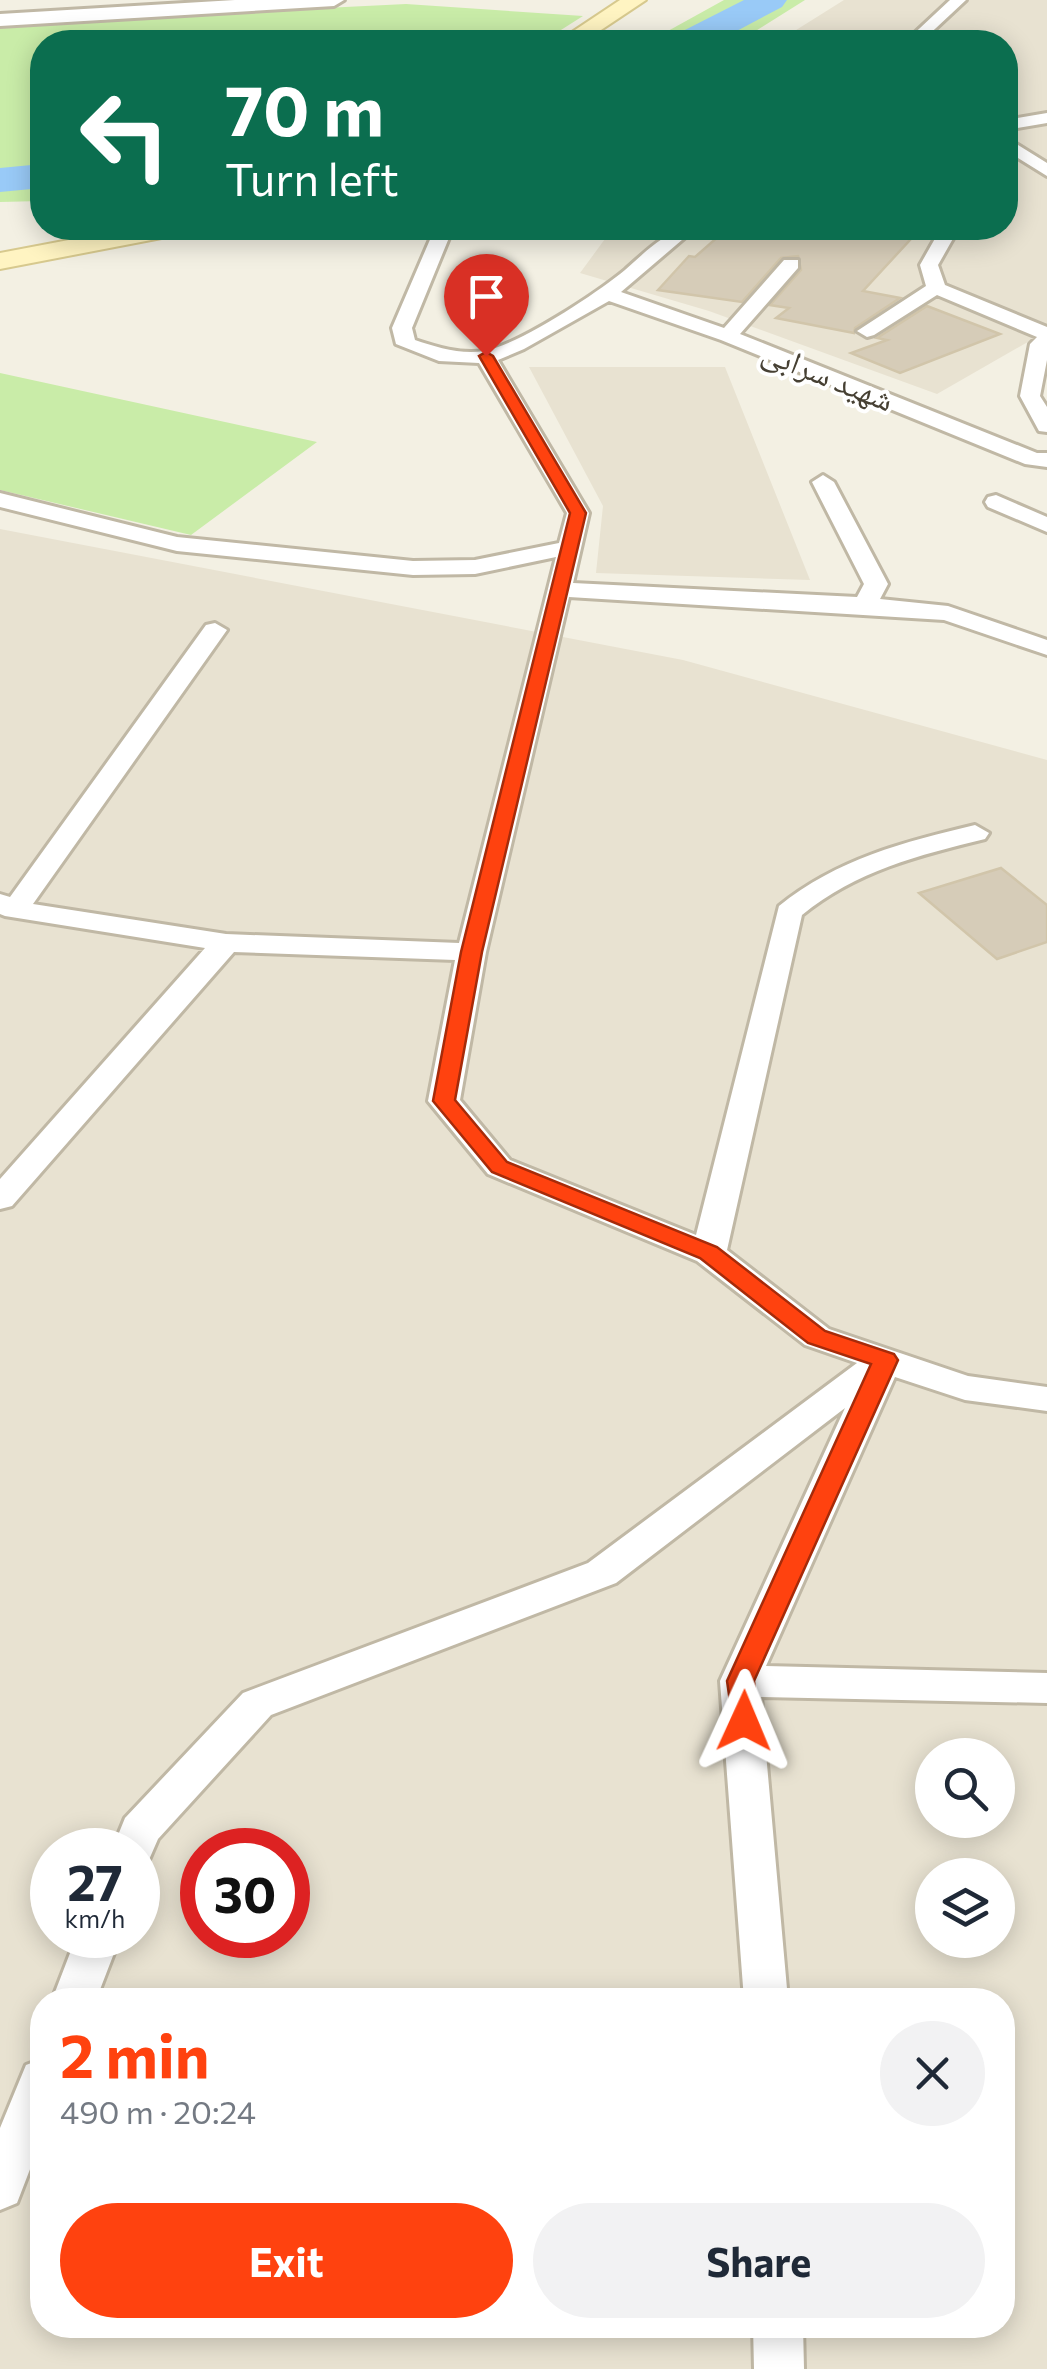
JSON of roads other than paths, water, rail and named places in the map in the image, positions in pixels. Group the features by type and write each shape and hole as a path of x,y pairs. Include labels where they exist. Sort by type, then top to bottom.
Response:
{"main road":[{"path":"587,30 635,0"},
{"path":"615,30 661,0"},
{"path":"0,250 50,240"},
{"path":"0,261 109,240"}],"street":[{"path":"0,20 334,0"},
{"path":"925,30 959,0"},
{"path":"1018,123 1047,118"},
{"path":"1018,151 1047,170"},
{"path":"439,240 402,328 406,344 439,354 486,356 517,345 607,294 672,240"},
{"path":"943,240 929,265 936,288 1047,337 1040,344 1030,396 1047,426"},
{"path":"728,336 791,264"},
{"path":"866,331 936,288"},
{"name":"شهید سرابی","path":"607,294 728,336 1032,459 1047,460"},
{"path":"486,356 578,513 472,952 444,1101 500,1167 709,1252 817,1337 965,1388 1047,1399"},
{"path":"823,482 876,584 866,605"},
{"path":"0,500 177,544 413,568 474,567 571,547"},
{"path":"996,502 1047,524"},
{"path":"562,590 866,605 948,613 1047,648"},
{"path":"215,630 8,907 226,942 472,952"},
{"path":"709,1252 789,912 814,889 871,859 975,832"},
{"path":"0,1199 226,942"},
{"path":"765,1988 740,1681 885,1360"},
{"path":"142,1828 257,1704 602,1573 885,1360"},
{"path":"740,1681 1047,1688"},
{"path":"79,1988 90,1958"},
{"path":"0,2188 30,2111"},
{"path":"778,2338 779,2369"}],"waterway":[{"path":"713,30 770,0"},
{"path":"0,180 30,177"}]}
